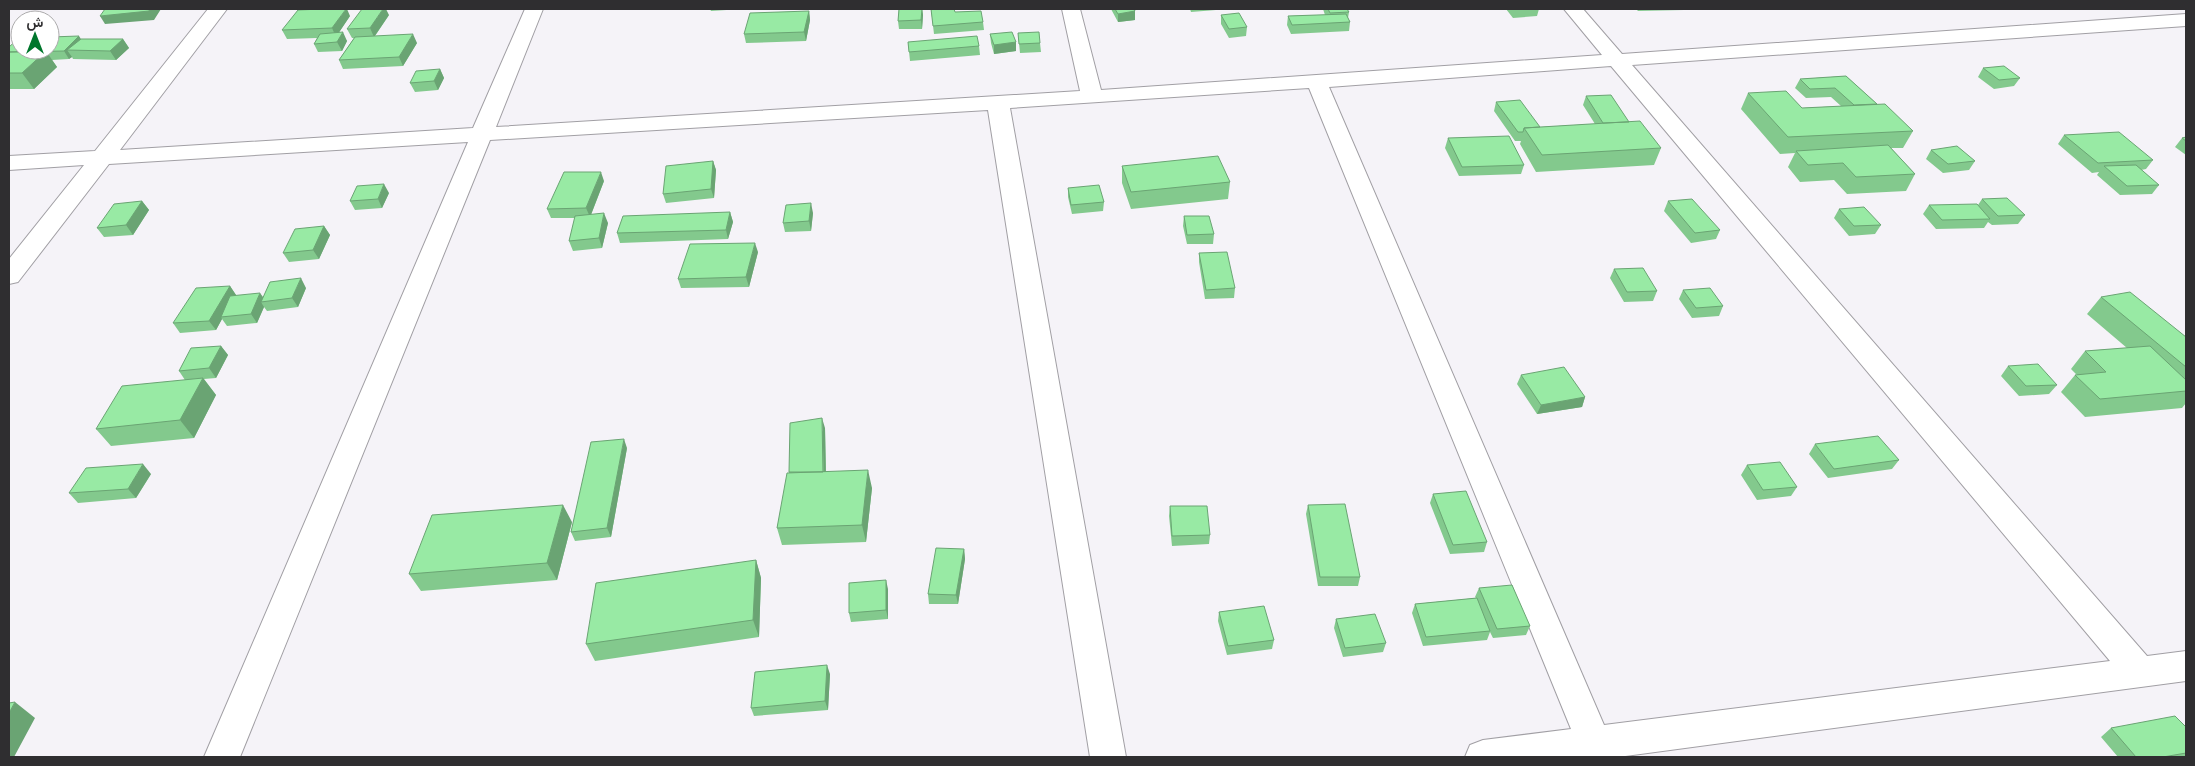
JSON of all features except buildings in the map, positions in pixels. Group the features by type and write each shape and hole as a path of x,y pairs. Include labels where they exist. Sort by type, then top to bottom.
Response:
{"street":[{"path":"9,276 218,9"},
{"path":"222,757 534,9"},
{"path":"1071,9 1092,97"},
{"path":"1573,9 2140,672"},
{"path":"9,163 1092,97 2186,20"},
{"path":"1316,82 1596,750"},
{"path":"998,103 1108,757"},
{"path":"1483,757 1596,750 2186,666"}]}
